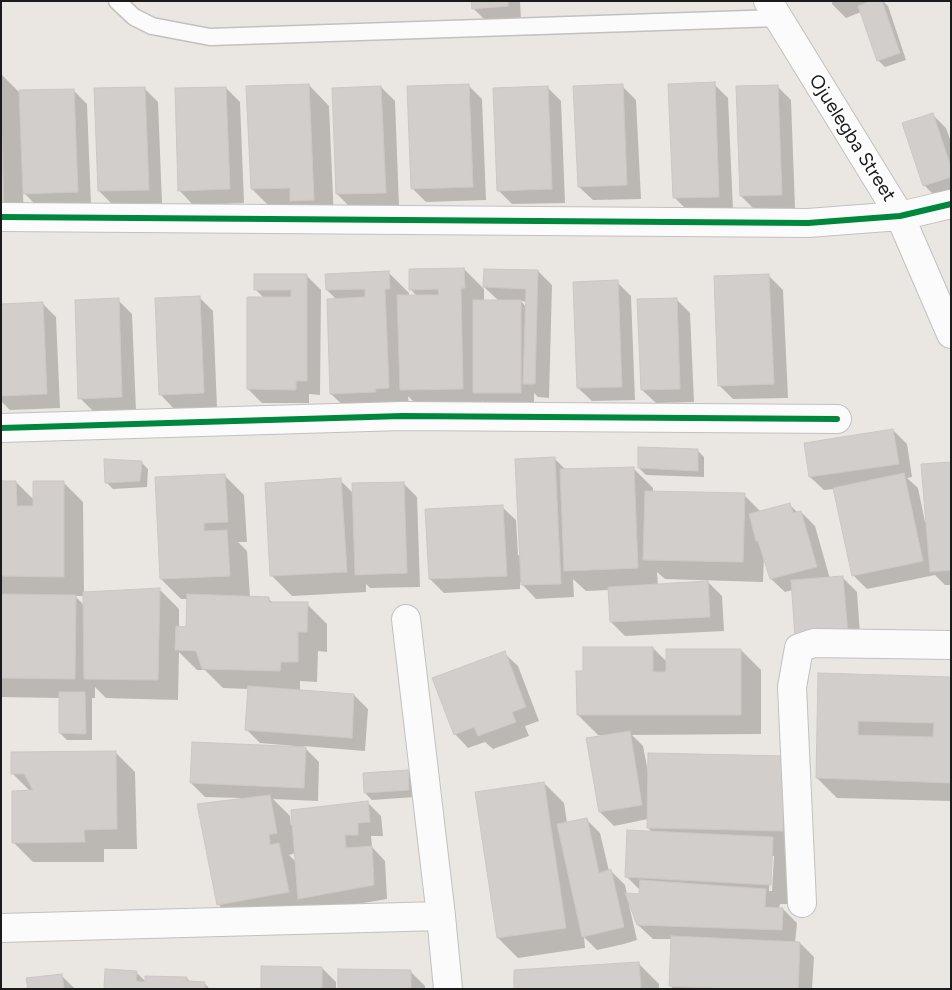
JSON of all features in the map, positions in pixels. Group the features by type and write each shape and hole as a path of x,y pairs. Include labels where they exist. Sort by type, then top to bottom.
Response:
{"street":[{"name":"Ojuelegba Street","path":"773,9 900,216 951,334"},
{"path":"1,217 808,223 900,216 951,204"},
{"path":"1,428 402,416 837,419"},
{"path":"406,619 448,989"},
{"path":"802,903 792,687 799,648 814,643 951,646"},
{"path":"1,928 441,916"}],"lane":[{"path":"117,1 134,17 152,26 210,36 773,9"}],"building":[{"path":"471,1 508,1 508,6 472,9"},
{"path":"871,1 882,1 900,53 877,61 858,6"},
{"path":"715,82 719,197 673,198 668,84"},
{"path":"309,84 314,200 290,201 290,188 251,189 246,86"},
{"path":"469,84 473,187 411,189 407,86"},
{"path":"623,84 627,185 578,187 573,86"},
{"path":"778,85 782,195 740,196 736,86"},
{"path":"381,86 386,193 336,194 332,88"},
{"path":"548,86 552,189 497,191 493,88"},
{"path":"145,87 149,190 98,191 94,88"},
{"path":"226,87 230,189 178,191 175,88"},
{"path":"74,89 78,192 23,194 19,90"},
{"path":"1,112 4,209 1,209"},
{"path":"933,113 951,167 951,177 923,186 902,123"},
{"path":"464,268 465,288 461,288 463,389 400,390 397,295 439,295 438,289 409,290 409,269"},
{"path":"484,269 538,270 535,384 523,384 526,289 483,287"},
{"path":"389,271 390,289 385,289 389,388 375,389 376,392 330,394 327,299 365,297 365,289 326,290 325,274"},
{"path":"254,274 307,274 307,381 296,381 296,390 247,389 247,297 291,297 291,290 254,290"},
{"path":"769,274 774,384 718,386 714,276"},
{"path":"618,280 622,387 577,388 573,282"},
{"path":"200,296 204,393 159,395 155,298"},
{"path":"119,298 122,397 78,399 75,300"},
{"path":"677,298 680,389 641,390 637,299"},
{"path":"473,300 521,300 521,393 473,393"},
{"path":"43,302 47,394 1,396 1,304"},
{"path":"893,429 899,464 809,477 804,443"},
{"path":"638,447 698,449 698,471 638,468"},
{"path":"555,457 561,584 521,585 515,459"},
{"path":"104,459 142,461 140,481 105,483"},
{"path":"951,462 951,570 930,572 921,464"},
{"path":"634,467 638,568 564,571 560,469"},
{"path":"904,473 923,561 852,576 833,488"},
{"path":"225,474 228,522 204,523 204,531 227,530 230,576 160,579 155,477"},
{"path":"341,478 347,572 270,576 265,483"},
{"path":"1,481 16,481 17,506 33,506 33,481 64,481 64,577 1,576"},
{"path":"404,482 407,573 355,575 352,483"},
{"path":"645,491 745,493 743,562 643,560"},
{"path":"790,503 793,513 801,511 817,567 770,579 758,541 756,541 749,514"},
{"path":"503,505 507,576 429,579 425,509"},
{"path":"843,576 848,634 795,638 791,580"},
{"path":"708,581 710,617 610,622 608,587"},
{"path":"160,588 158,680 84,679 83,592"},
{"path":"1,594 76,595 75,679 1,678"},
{"path":"187,594 269,597 269,602 308,602 307,632 298,632 298,662 281,662 280,671 202,669 196,651 175,650 176,626 186,627"},
{"path":"583,647 653,647 653,672 666,672 666,649 741,649 741,715 577,715 576,671 583,671"},
{"path":"505,651 526,707 512,712 516,722 478,736 474,727 454,735 432,678"},
{"path":"818,673 951,677 951,783 816,778","holes":["858,721 934,723 933,737 858,735"]},
{"path":"248,686 354,694 352,738 245,730"},
{"path":"59,692 85,692 86,734 59,733"},
{"path":"630,731 642,805 599,812 586,738"},
{"path":"192,742 306,747 304,788 190,783"},
{"path":"116,751 117,829 84,830 85,842 12,843 12,791 33,790 24,774 11,774 11,752"},
{"path":"648,753 785,756 783,831 647,828"},
{"path":"408,770 409,790 364,793 363,773"},
{"path":"544,782 566,928 497,938 475,792"},
{"path":"270,795 277,833 269,835 270,845 279,843 289,892 217,905 197,804"},
{"path":"368,801 370,822 358,823 358,835 345,835 346,848 372,846 374,885 298,899 291,810"},
{"path":"587,818 599,873 611,869 624,927 582,937 557,824"},
{"path":"627,830 773,837 771,885 625,877"},
{"path":"640,880 766,889 765,907 783,908 782,930 637,925 625,893 639,894"},
{"path":"671,936 800,942 798,989 730,989 669,986"},
{"path":"639,962 641,989 514,989 514,970"},
{"path":"261,966 322,967 322,989 261,989"},
{"path":"105,969 137,971 136,981 145,982 145,976 187,977 187,981 205,982 205,989 104,989"},
{"path":"338,969 411,970 411,989 338,989"},
{"path":"62,974 64,989 28,989 26,978"}],"cycle path":[{"path":"1,217 808,223 900,216 951,204"},
{"path":"1,428 402,416 837,419"}]}
